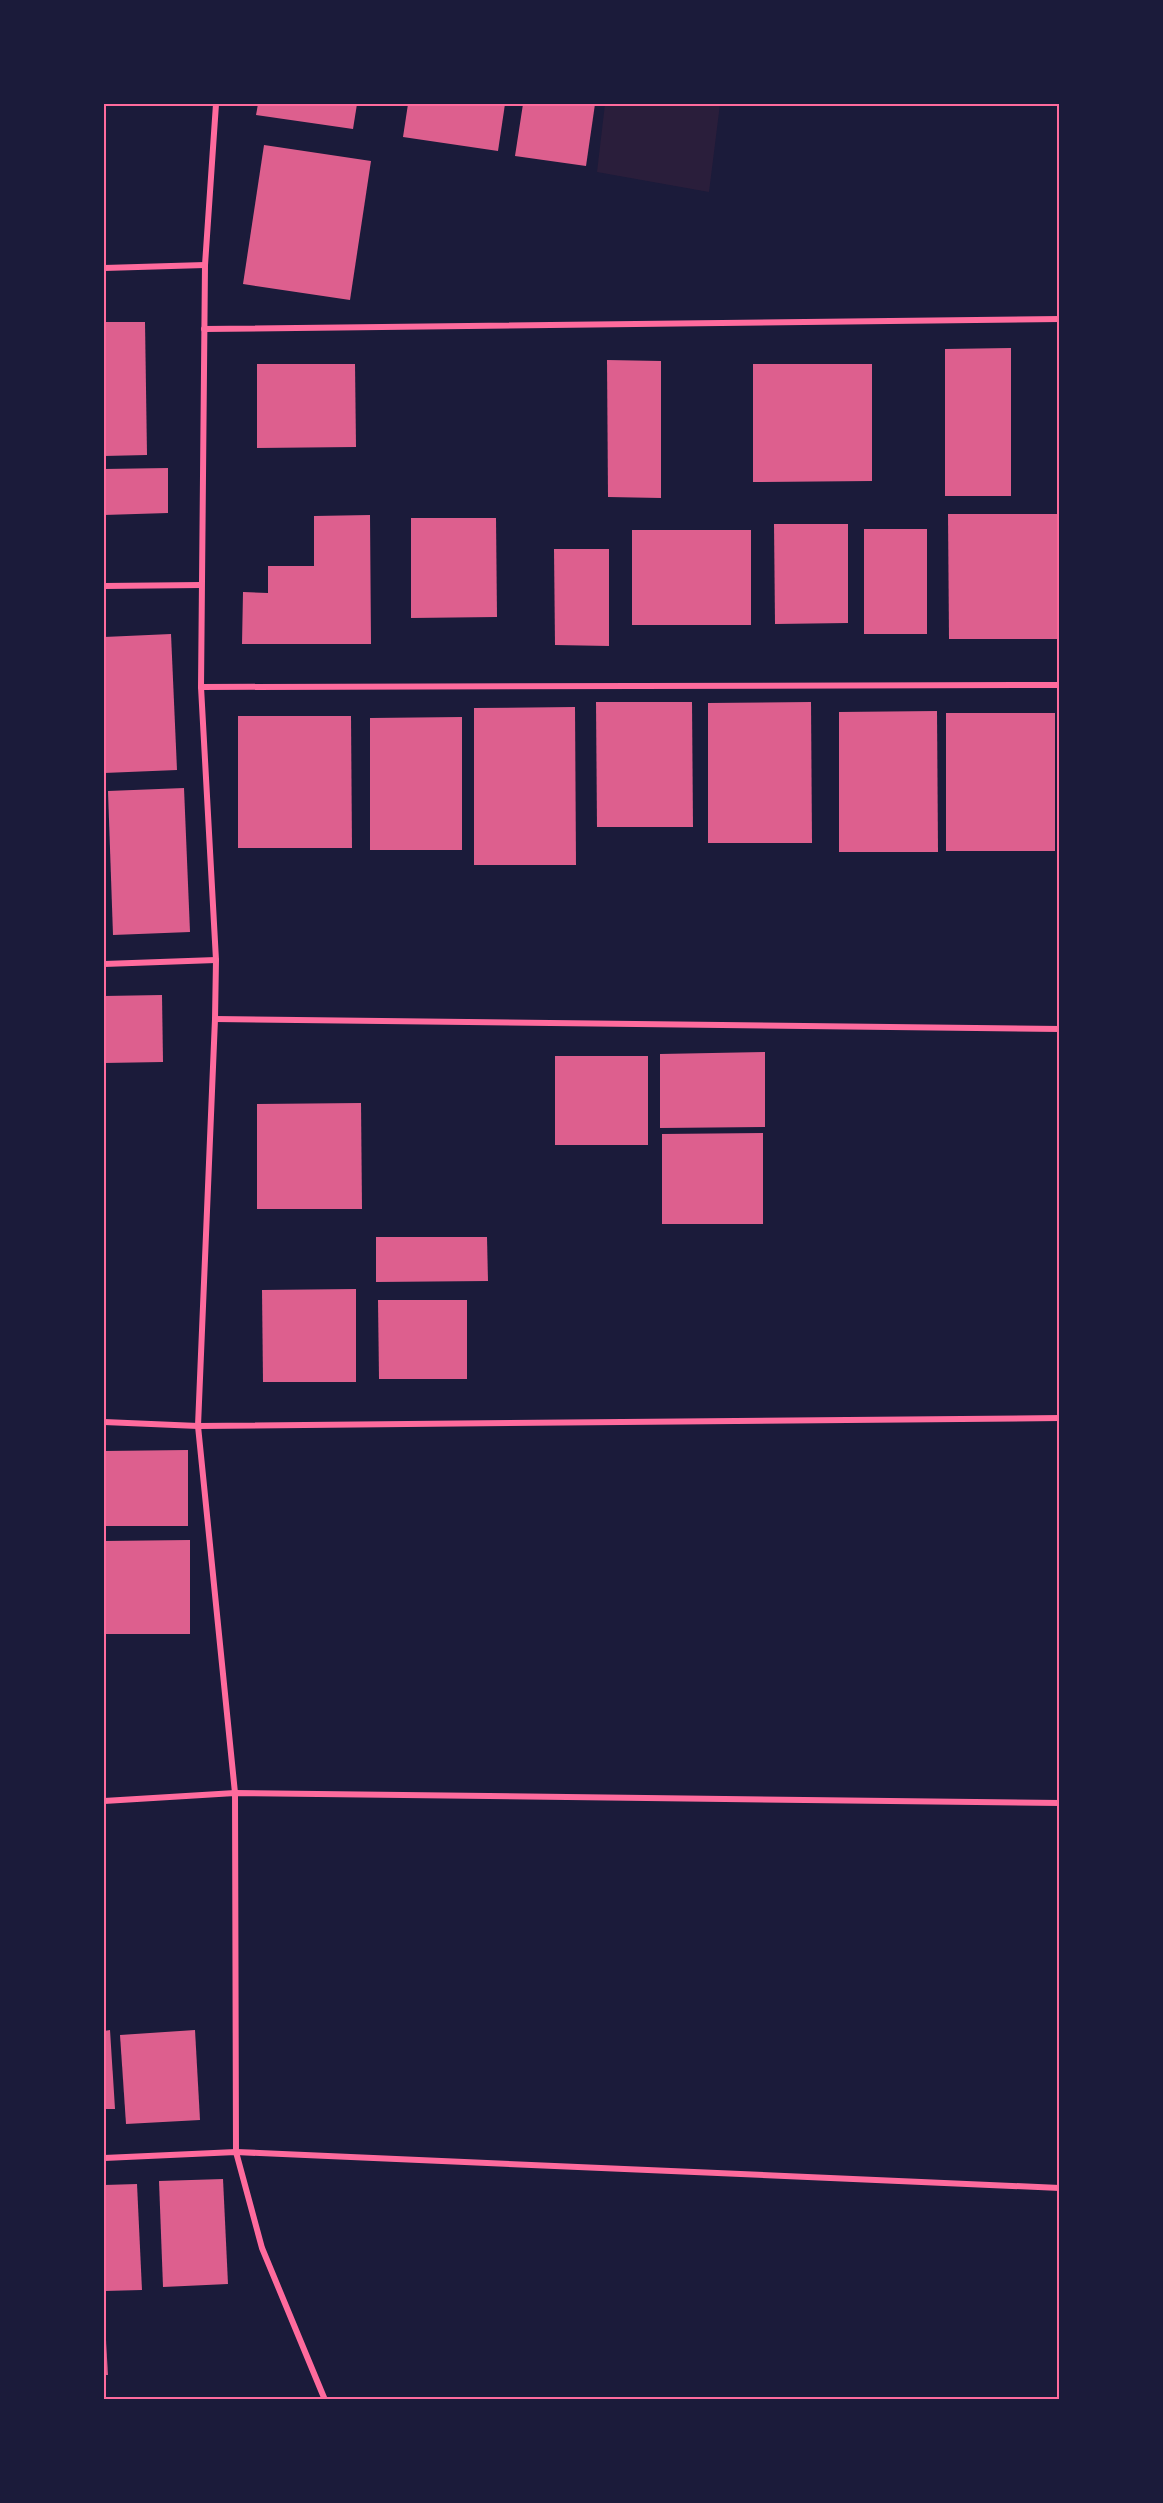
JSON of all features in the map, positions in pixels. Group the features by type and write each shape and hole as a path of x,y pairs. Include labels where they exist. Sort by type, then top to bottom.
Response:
{"street":[{"path":"216,104 205,265 201,585 201,687 216,960 198,1426 235,1793 236,2152 262,2248 325,2400"},
{"path":"104,267 205,265"},
{"path":"204,329 1059,319"},
{"path":"104,586 201,585"},
{"path":"201,687 1059,685"},
{"path":"104,964 216,960"},
{"path":"215,1020 1059,1029"},
{"path":"104,1422 198,1426 1059,1418"},
{"path":"104,1801 235,1793 1059,1803"},
{"path":"104,2158 236,2152 1059,2188"}],"shaded area":[{"path":"605,104 720,104 709,192 597,172"}],"building":[{"path":"258,104 357,104 353,129 256,115"},
{"path":"408,104 505,104 498,151 403,137"},
{"path":"523,104 595,104 586,166 515,156"},
{"path":"264,145 371,161 350,300 243,284"},
{"path":"104,322 145,322 147,455 104,456"},
{"path":"1011,348 1011,496 945,496 945,349"},
{"path":"607,360 661,361 661,498 608,497"},
{"path":"257,364 355,364 356,447 257,448"},
{"path":"753,364 872,364 872,481 753,482"},
{"path":"168,468 168,513 104,515 104,469"},
{"path":"948,514 1060,514 1060,639 949,639"},
{"path":"370,515 371,644 242,644 243,592 268,593 268,566 314,566 314,516"},
{"path":"411,518 496,518 497,617 411,618"},
{"path":"774,524 848,524 848,623 775,624"},
{"path":"864,529 927,529 927,634 864,634"},
{"path":"632,530 751,530 751,625 632,625"},
{"path":"554,549 609,549 609,646 555,645"},
{"path":"171,634 177,770 104,773 104,637"},
{"path":"596,702 692,702 693,827 597,827"},
{"path":"811,702 812,843 708,843 708,703"},
{"path":"575,707 576,865 474,865 474,708"},
{"path":"937,711 938,852 839,852 839,712"},
{"path":"946,713 1055,713 1055,851 946,851"},
{"path":"238,716 351,716 352,848 238,848"},
{"path":"462,717 462,850 370,850 370,718"},
{"path":"184,788 190,932 113,935 108,791"},
{"path":"162,995 163,1062 104,1063 104,996"},
{"path":"765,1052 765,1127 660,1128 660,1054"},
{"path":"555,1056 648,1056 648,1145 555,1145"},
{"path":"361,1103 362,1209 257,1209 257,1104"},
{"path":"763,1133 763,1224 662,1224 662,1134"},
{"path":"376,1237 487,1237 488,1281 376,1282"},
{"path":"356,1289 356,1382 263,1382 262,1290"},
{"path":"378,1300 467,1300 467,1379 379,1379"},
{"path":"188,1450 188,1526 104,1526 104,1451"},
{"path":"190,1540 190,1634 104,1634 104,1541"},
{"path":"110,2030 115,2109 104,2109 104,2031"},
{"path":"195,2030 200,2120 126,2124 120,2035"},
{"path":"223,2179 228,2284 163,2287 159,2181"},
{"path":"137,2184 142,2290 104,2291 104,2185"},
{"path":"105,2323 108,2375 104,2375"}]}
